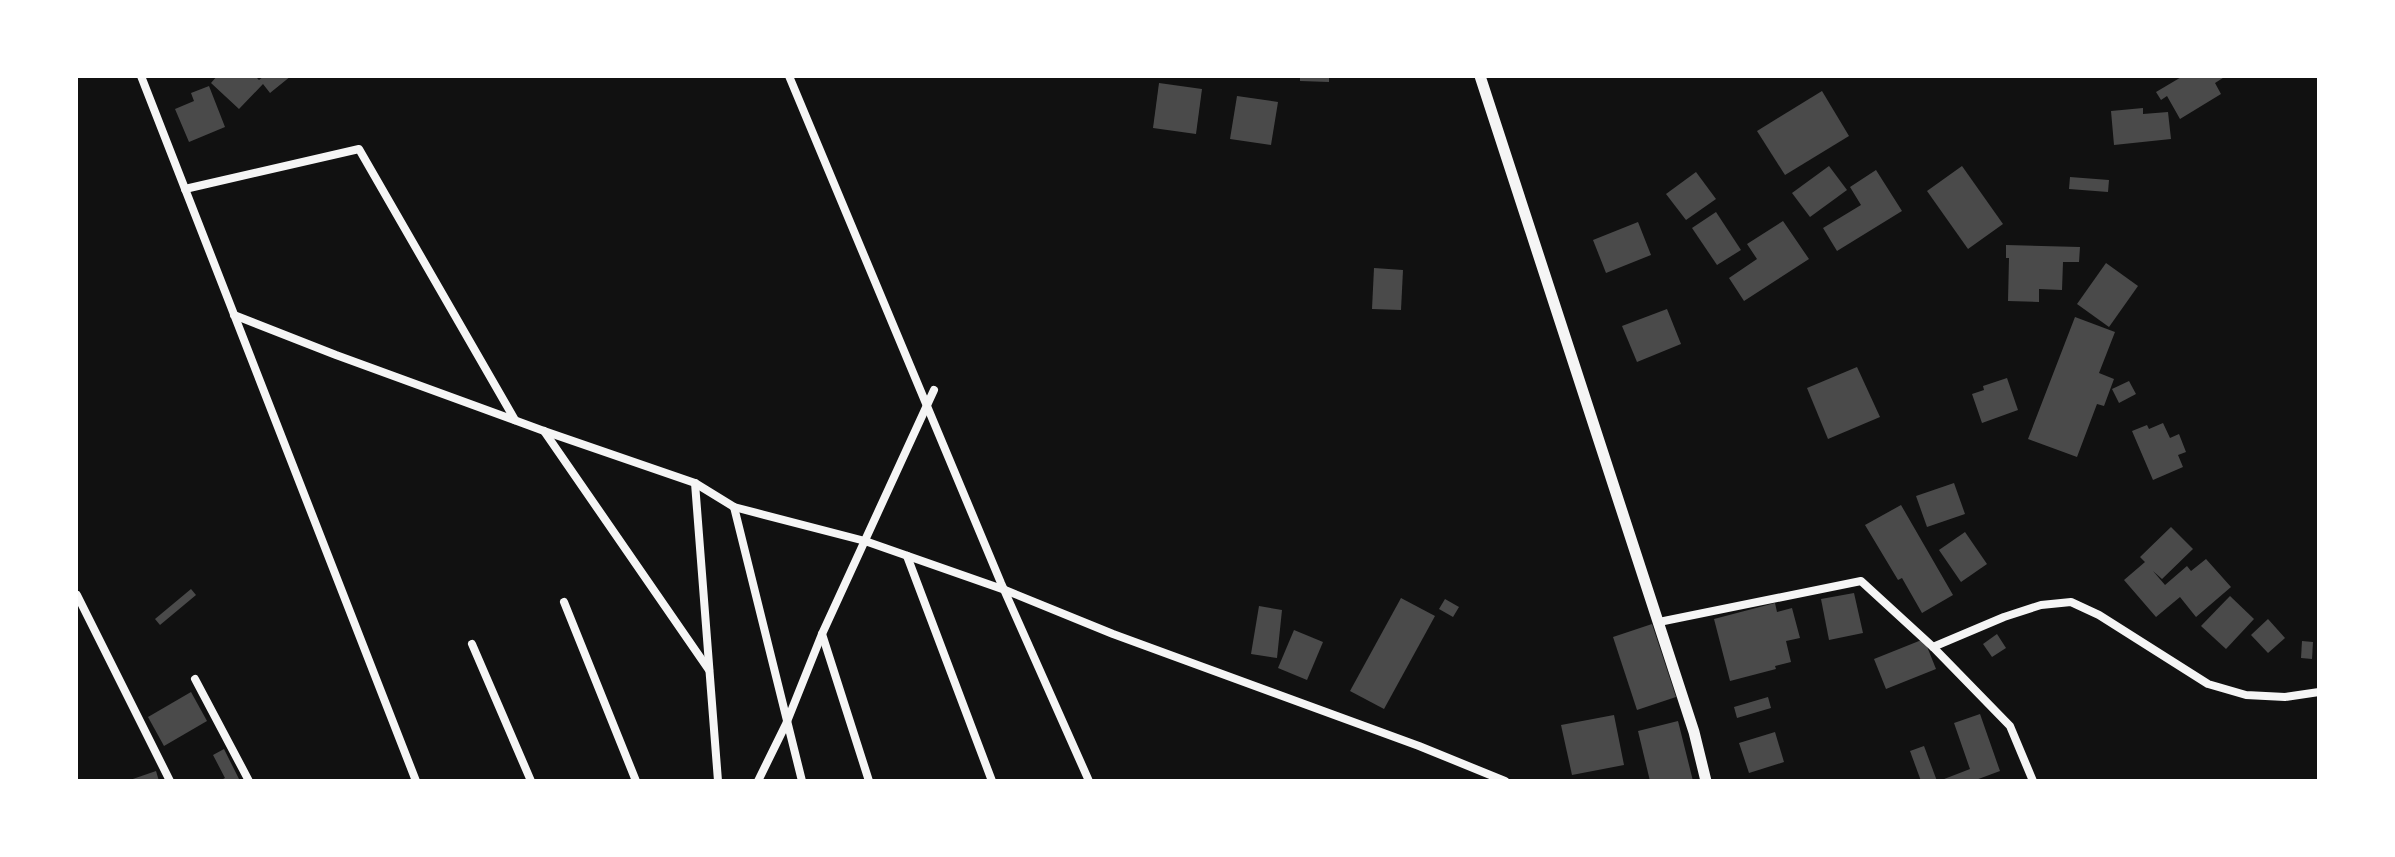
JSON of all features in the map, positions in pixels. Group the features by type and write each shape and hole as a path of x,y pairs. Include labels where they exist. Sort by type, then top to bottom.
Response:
{"main road":[{"path":"1480,76 1659,622 1706,781"}],"street":[{"path":"141,76 416,781"},
{"path":"789,76 1005,590 1089,781"},
{"path":"185,189 359,149 516,420"},
{"path":"234,315 544,431 695,483 734,507 865,541 1005,590 1113,634 1419,746 1505,781"},
{"path":"758,781 934,390"},
{"path":"544,431 710,670"},
{"path":"695,483 718,781"},
{"path":"734,507 802,781"},
{"path":"907,556 992,781"},
{"path":"1659,622 1861,581 1933,647 2010,726 2033,781"},
{"path":"77,595 170,781"},
{"path":"564,602 636,781"},
{"path":"1933,647 2004,617 2041,605 2071,602 2099,615 2208,684 2246,695 2285,697 2319,692"},
{"path":"822,634 869,781"},
{"path":"472,644 531,781"},
{"path":"195,679 249,781"}],"building":[{"path":"217,76 255,76 259,80 264,76 291,76 270,93 263,84 239,109 211,83"},
{"path":"1300,76 1329,76 1329,82 1300,81"},
{"path":"2183,76 2226,76 2215,83 2221,94 2180,119 2167,96 2161,100 2156,92"},
{"path":"1159,83 1202,89 1196,134 1153,128"},
{"path":"209,86 225,127 189,142 175,109 194,101 191,93"},
{"path":"1822,91 1849,136 1785,175 1757,131"},
{"path":"1237,96 1278,102 1271,145 1230,139"},
{"path":"2143,108 2143,114 2168,112 2171,139 2114,145 2111,111"},
{"path":"1829,166 1847,190 1810,217 1792,193"},
{"path":"1962,166 2003,224 1968,249 1927,191"},
{"path":"1876,170 1902,211 1837,251 1823,228 1861,205 1850,187"},
{"path":"1696,172 1716,199 1686,220 1666,194"},
{"path":"2070,177 2109,180 2108,192 2069,189"},
{"path":"1716,212 1741,250 1717,265 1692,228"},
{"path":"1783,221 1809,259 1744,301 1729,278 1757,259 1747,244"},
{"path":"1638,222 1651,255 1606,273 1593,240"},
{"path":"2006,245 2080,247 2079,262 2063,262 2062,290 2039,289 2039,302 2008,301 2009,258 2006,258"},
{"path":"2106,263 2138,286 2109,327 2077,304"},
{"path":"1374,268 1403,270 1401,310 1372,309"},
{"path":"1667,309 1681,344 1637,362 1622,326"},
{"path":"2075,317 2115,332 2099,373 2114,379 2104,406 2097,404 2077,457 2028,439"},
{"path":"1857,367 1880,417 1828,439 1807,388"},
{"path":"2007,378 2018,410 1982,423 1972,394 1984,390 1983,386"},
{"path":"2129,381 2136,394 2119,403 2112,389"},
{"path":"2163,423 2170,438 2179,434 2186,452 2178,455 2183,467 2153,480 2132,431"},
{"path":"1954,483 1965,514 1927,527 1916,496"},
{"path":"1901,505 1953,595 1922,613 1865,525"},
{"path":"2171,527 2193,549 2162,579 2153,571 2165,585 2187,566 2191,571 2206,559 2231,587 2196,617 2180,597 2156,617 2124,580 2145,562 2140,557"},
{"path":"1965,532 1987,564 1961,582 1939,550"},
{"path":"191,589 196,595 160,625 155,619"},
{"path":"1854,593 1863,633 1829,640 1821,599"},
{"path":"2230,596 2254,619 2226,649 2201,626"},
{"path":"1401,598 1435,616 1384,709 1350,691"},
{"path":"1445,599 1459,607 1453,617 1439,609"},
{"path":"1775,603 1777,612 1792,608 1800,638 1786,641 1791,662 1730,681 1714,619"},
{"path":"1259,606 1282,610 1277,658 1251,654"},
{"path":"2268,619 2285,638 2268,653 2251,635"},
{"path":"1652,624 1676,697 1637,710 1613,637"},
{"path":"1294,630 1323,642 1307,680 1278,668"},
{"path":"1997,634 2006,648 1992,657 1983,644"},
{"path":"1924,639 1936,669 1886,689 1874,659"},
{"path":"2302,641 2313,642 2312,659 2301,658"},
{"path":"191,692 207,721 164,746 148,717"},
{"path":"1768,697 1771,708 1737,718 1734,707"},
{"path":"1980,714 2000,771 1973,781 1939,781 1970,769 1954,723"},
{"path":"1614,715 1624,765 1572,775 1561,725"},
{"path":"1678,721 1693,781 1650,781 1638,731"},
{"path":"1775,732 1784,762 1749,773 1739,743"},
{"path":"1924,746 1937,781 1921,781 1910,751"},
{"path":"224,749 240,781 219,781 225,778 213,755"},
{"path":"156,771 159,781 127,781"}]}
